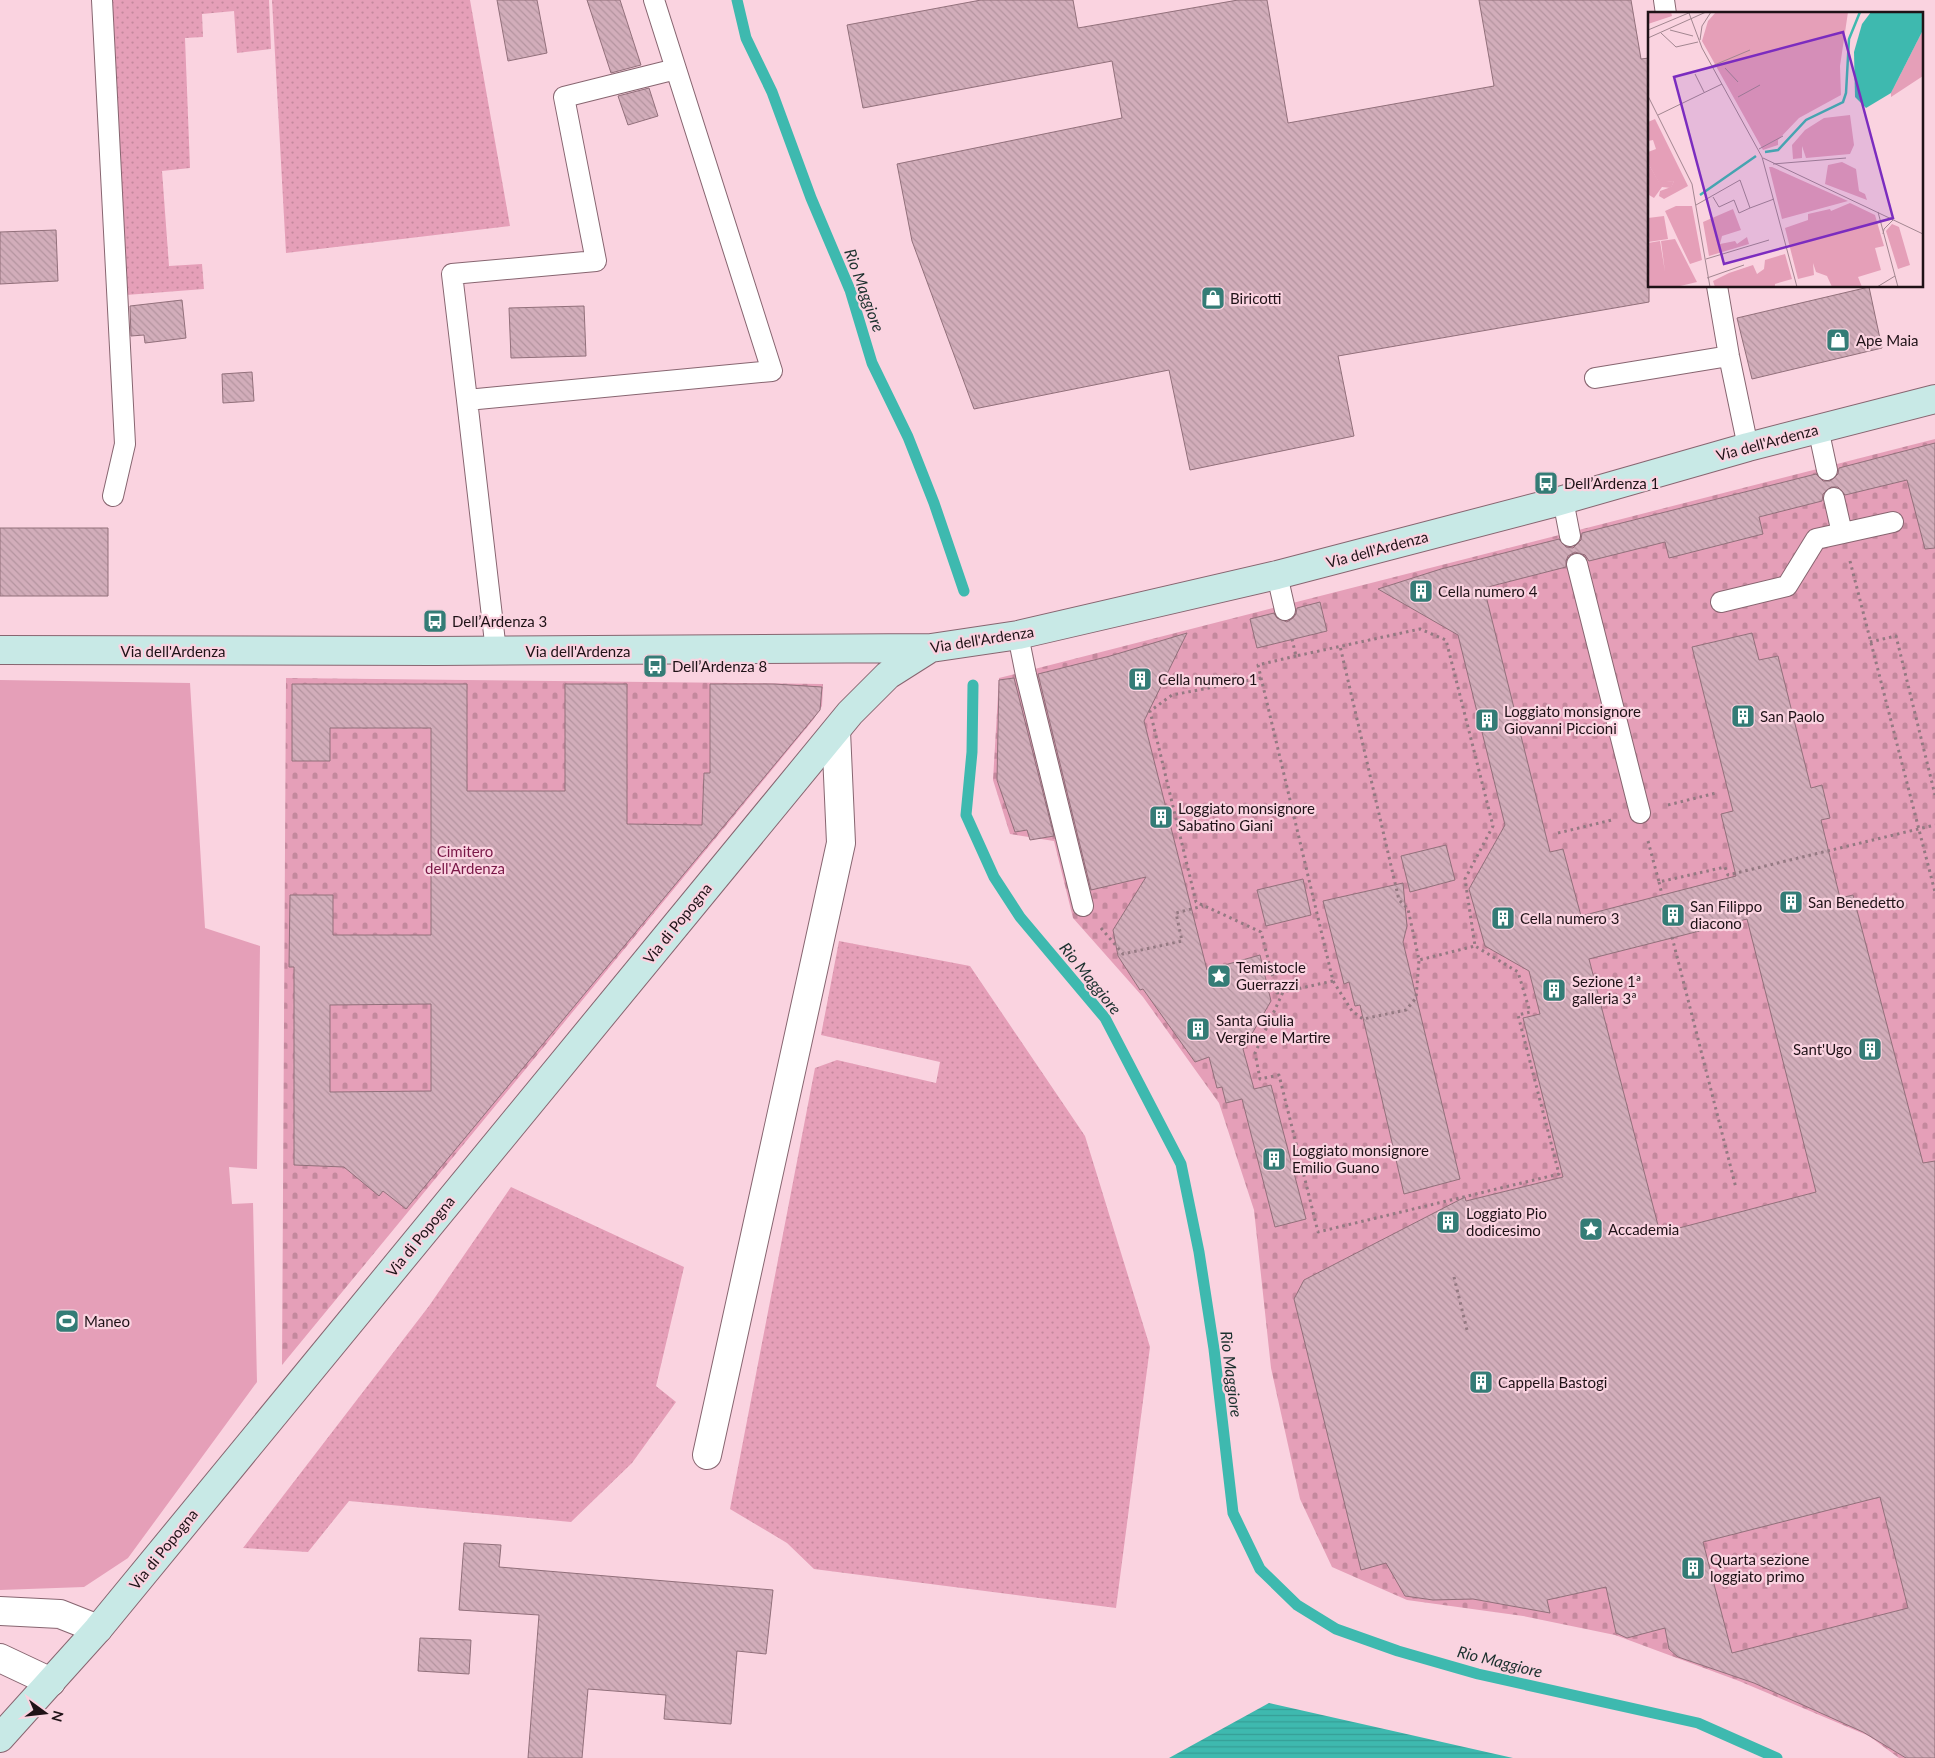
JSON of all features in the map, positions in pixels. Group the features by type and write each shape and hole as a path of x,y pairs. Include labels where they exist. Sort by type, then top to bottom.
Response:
{"main road":[{"name":"Via dell'Ardenza","path":"0,650 496,651 930,648 1014,636 1277,575 1563,500 1818,428 1935,399"},
{"name":"Via di Popogna","path":"0,1738 98,1629 850,713 888,675 930,648"}],"street":[{"path":"707,1455 841,843 836,731"},
{"path":"0,1611 60,1614 98,1629"},
{"path":"0,1658 51,1682"}],"lane":[{"path":"102,0 125,444 114,496"},
{"path":"466,400 772,371 654,0"},
{"path":"496,651 452,274 596,261 564,97 676,69"},
{"path":"1718,288 1729,356 1748,447"},
{"path":"1595,378 1729,356"},
{"path":"1818,428 1827,470"},
{"path":"1834,498 1842,533"},
{"path":"1563,500 1570,536"},
{"path":"1721,602 1787,586 1816,539 1893,522"},
{"path":"1578,564 1640,813"},
{"path":"1277,575 1285,610"},
{"path":"1014,636 1026,676 1083,906"}],"path":[{"path":"1842,533 1935,892"},
{"path":"1340,646 1398,900 1408,909 1419,960 1416,998 1406,1010 1363,1019 1352,1011 1333,981 1258,665 1340,646 1420,629 1446,640 1493,826 1465,879 1475,946"},
{"path":"1870,642 1896,636 1935,795"},
{"path":"1292,639 1296,656"},
{"path":"1262,678 1172,695 1150,711 1196,902 1261,932 1277,994 1333,981"},
{"path":"1659,882 1726,867 1728,875 1935,825"},
{"path":"1646,836 1662,895"},
{"path":"1083,906 1123,954 1182,941 1176,913 1204,906"},
{"path":"1672,937 1736,1188"},
{"path":"1283,992 1255,1053 1260,1079 1279,1075 1318,1232 1559,1174 1518,1015 1530,1012 1518,972 1475,946 1419,960"},
{"path":"1438,1203 1439,1208"},
{"path":"1454,1277 1468,1330"}],"green space":[{"path":"109,0 269,0 271,49 237,53 234,11 202,14 203,37 185,38 190,168 162,171 169,266 202,264 204,289 126,295"},
{"path":"272,0 470,0 510,226 286,253"},
{"path":"1935,439 1935,1758 1899,1758 1869,1736 1739,1681 1615,1635 1523,1616 1407,1600 1332,1567 1300,1499 1271,1368 1254,1210 1219,1103 1143,997 1073,918 1054,841 1010,834 993,780 999,678"},
{"name":"Cimitero dell'Ardenza","path":"286,678 823,684 822,706 813,720 282,1365"},
{"path":"0,680 190,683 205,928 260,946 257,1169 229,1167 232,1204 253,1203 257,1382 128,1558 84,1587 0,1590"},
{"path":"839,941 970,966 1085,1136 1150,1347 1116,1608 814,1569 787,1543 730,1509 815,1068 837,1060 936,1083 940,1062 821,1035"},
{"path":"511,1187 684,1267 656,1386 676,1402 632,1463 571,1522 349,1501 308,1552 243,1548 429,1306"}],"shaded area":[{"path":"1269,1703 1513,1758 1169,1758"}],"building":[{"path":"497,0 537,0 547,53 508,61"},
{"path":"587,0 620,0 641,65 611,73"},
{"path":"981,0 1073,0 1078,28 1238,0 1267,0 1288,123 1494,86 1479,0 1631,0 1641,59 1648,58 1649,302 1338,356 1354,436 1190,470 1169,370 974,409 912,241 897,164 1122,118 1112,61 863,108 847,25"},
{"path":"649,88 658,116 628,125 618,96"},
{"path":"56,230 58,281 0,284 0,232"},
{"path":"1869,288 1882,348 1752,379 1737,318"},
{"path":"182,300 186,338 145,343 144,335 131,336 130,306"},
{"path":"584,306 586,356 511,358 509,308"},
{"path":"252,372 254,401 223,403 222,374"},
{"path":"1935,443 1935,548 1925,549 1907,480 1845,495 1838,487 1831,487 1823,494 1822,501 1759,517 1763,534 1669,558 1665,542 1589,561 1585,555 1575,552 1568,556 1566,567 1484,588 1550,852 1563,849 1581,916 1736,876 1721,814 1733,811 1692,647 1752,633 1759,660 1778,656 1811,788 1822,785 1830,818 1821,820 1840,898 1853,895 1923,1163 1935,1161 1935,1758 1906,1758 1863,1732 1754,1683 1678,1657 1669,1649 1665,1628 1627,1638 1616,1633 1606,1587 1547,1600 1550,1613 1473,1599 1433,1600 1405,1596 1386,1563 1361,1570 1294,1299 1304,1280 1465,1197 1466,1201 1563,1177 1523,1018 1540,1014 1529,971 1485,946 1469,889 1505,825 1458,635 1378,589 1441,569 1559,539 1566,547 1573,548 1581,540 1582,533 1816,474 1823,481 1830,481 1838,474 1839,468","holes":["1747,919 1816,1192 1660,1233 1589,959","1880,1497 1908,1608 1732,1653 1703,1542"]},
{"path":"0,528 108,528 108,596 0,596"},
{"path":"1320,602 1327,631 1257,648 1250,619 1274,613 1277,618 1287,622 1296,614 1297,608"},
{"path":"1187,633 1144,721 1207,970 1260,955 1271,1001 1243,1049 1254,1089 1271,1085 1306,1219 1275,1227 1242,1099 1226,1103 1222,1087 1217,1088 1209,1057 1195,1062 1143,989 1140,990 1118,956 1113,930 1146,877 1091,890 1038,674 1110,656"},
{"path":"1014,678 1054,836 1030,840 1027,830 1015,832 997,780 999,680"},
{"path":"292,684 467,684 467,791 565,791 565,684 627,684 627,824 702,825 704,773 710,773 710,684 774,684 822,687 820,710 406,1209 383,1191 379,1196 344,1167 294,1165 294,967 289,967 290,895 333,895 333,935 431,935 431,728 330,728 330,761 292,761","holes":["431,1004 431,1091 330,1092 330,1005"]},
{"path":"1446,845 1455,880 1410,892 1401,856"},
{"path":"1303,879 1311,915 1266,926 1257,890"},
{"path":"1403,883 1407,926 1403,942 1460,1179 1404,1194 1360,1005 1355,1006 1349,982 1344,984 1323,901"},
{"path":"464,1543 501,1545 499,1567 773,1590 766,1654 737,1651 731,1724 664,1719 666,1695 588,1689 582,1758 528,1758 539,1615 459,1610"},
{"path":"420,1638 471,1640 469,1674 418,1671"}],"waterway":[{"name":"Rio Maggiore","path":"737,0 746,38 772,92 811,198 850,290 872,363 908,437 934,503 964,591"},
{"name":"Rio Maggiore","path":"973,685 972,752 966,815 994,877 1020,917 1105,1018 1181,1164 1199,1252 1214,1349 1233,1513 1260,1569 1297,1605 1336,1629 1398,1651 1478,1674 1698,1723 1777,1758"}],"place":[{"name":"Biricotti","path":"1213,298"},
{"name":"Ape Maia","path":"1838,340"},
{"name":"Dell’Ardenza 1","path":"1546,483"},
{"name":"Cella numero 4","path":"1421,591"},
{"name":"Dell’Ardenza 3","path":"435,621"},
{"name":"Dell’Ardenza 8","path":"655,666"},
{"name":"Cella numero 1","path":"1140,679"},
{"name":"San Paolo","path":"1743,716"},
{"name":"Loggiato monsignore Giovanni Piccioni","path":"1487,720"},
{"name":"Loggiato monsignore Sabatino Giani","path":"1161,817"},
{"name":"San Benedetto","path":"1791,902"},
{"name":"San Filippo diacono","path":"1673,915"},
{"name":"Cella numero 3","path":"1503,918"},
{"name":"Temistocle Guerrazzi","path":"1219,976"},
{"name":"Sezione 1ª galleria 3ª","path":"1554,990"},
{"name":"Santa Giulia Vergine e Martire","path":"1198,1029"},
{"name":"Sant'Ugo","path":"1870,1049"},
{"name":"Loggiato monsignore Emilio Guano","path":"1274,1159"},
{"name":"Loggiato Pio dodicesimo","path":"1448,1222"},
{"name":"Accademia","path":"1591,1229"},
{"name":"Maneo","path":"67,1321"},
{"name":"Cappella Bastogi","path":"1481,1382"},
{"name":"Quarta sezione loggiato primo","path":"1693,1568"}]}
